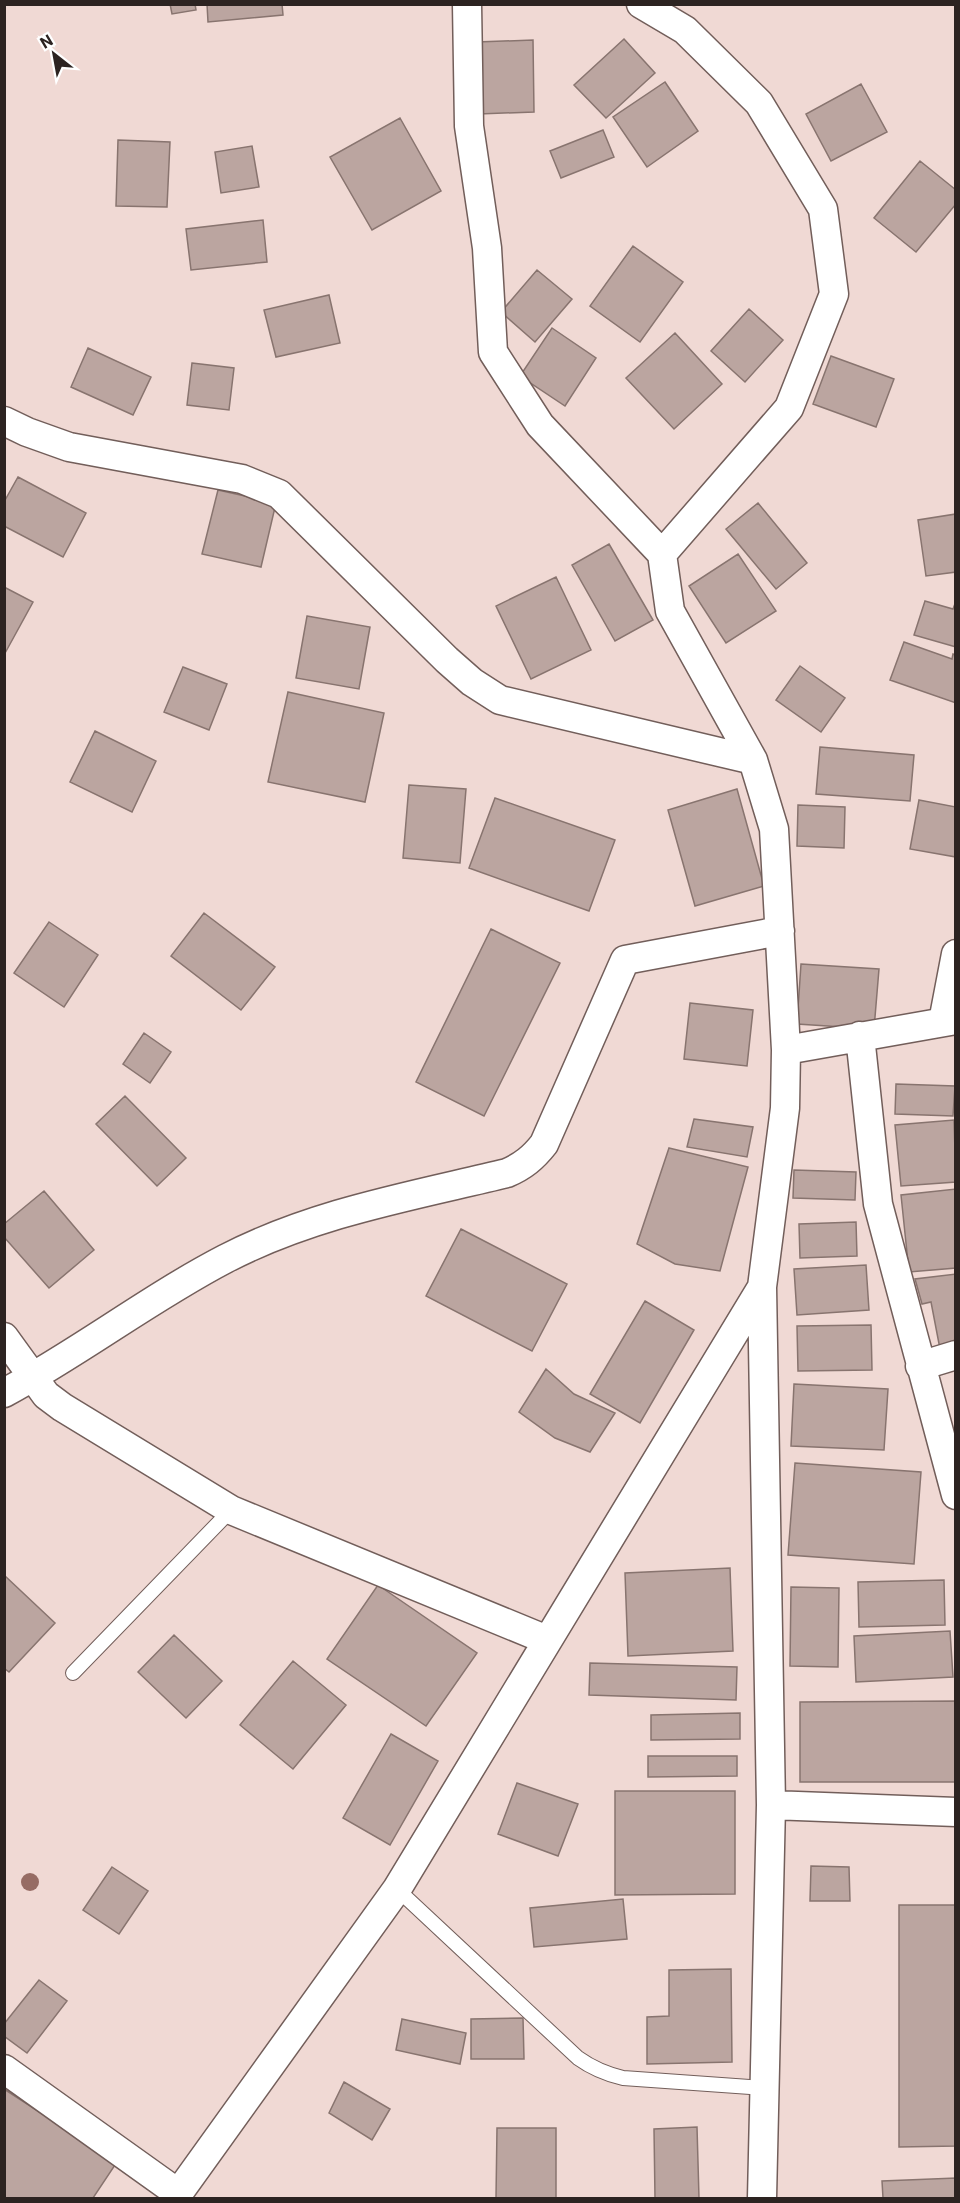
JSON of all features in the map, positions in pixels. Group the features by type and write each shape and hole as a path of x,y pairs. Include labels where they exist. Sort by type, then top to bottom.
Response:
{"street":[{"path":"467,4 469,126 487,248 493,352 540,425 662,554 670,611 753,760 774,829 786,1050 785,1108 762,1287 771,1805 762,2199"},
{"path":"641,4 685,30 759,103 823,209 834,294 789,408 662,554"},
{"path":"4,421 69,447 242,479 279,494 447,660 472,682 500,700 753,760"},
{"path":"4,1393 33,1378 225,1259 275,1236 335,1215 507,1173 523,1166 534,1158 544,1144 625,960 780,931"},
{"path":"786,1050 949,1021 956,954"},
{"path":"860,1036 878,1204 956,1495"},
{"path":"4,2069 177,2196 397,1889 762,1287"},
{"path":"4,1337 46,1395 231,1510 547,1640"},
{"path":"920,1366 956,1355"},
{"path":"771,1805 956,1812"}],"lane":[{"path":"73,1673 231,1510"},
{"path":"397,1889 567,2049 589,2066 623,2078 765,2088"}],"building":[{"path":"170,4 195,4 196,10 172,14"},
{"path":"207,4 282,4 283,15 208,22"},
{"path":"624,39 655,73 606,118 574,85"},
{"path":"533,40 534,112 479,114 477,42"},
{"path":"665,82 698,131 647,167 613,117"},
{"path":"861,84 887,132 831,161 806,114"},
{"path":"400,118 441,191 372,230 330,157"},
{"path":"603,130 614,157 561,178 550,151"},
{"path":"118,140 170,142 167,207 116,206"},
{"path":"252,146 259,187 221,193 215,152"},
{"path":"920,161 956,190 956,204 916,252 874,218"},
{"path":"263,220 267,262 191,270 186,229"},
{"path":"633,246 683,282 640,342 590,306"},
{"path":"537,270 572,299 535,342 501,312"},
{"path":"329,295 340,343 276,357 264,310"},
{"path":"749,309 783,340 745,382 711,351"},
{"path":"552,328 596,358 565,406 520,376"},
{"path":"675,333 722,384 674,429 626,378"},
{"path":"88,348 151,377 133,415 71,387"},
{"path":"831,356 894,379 876,427 813,404"},
{"path":"192,363 234,368 229,410 187,405"},
{"path":"18,477 86,513 63,557 4,526 4,502"},
{"path":"218,490 276,503 261,567 202,554"},
{"path":"758,503 807,563 776,589 726,529"},
{"path":"956,514 956,572 926,576 918,520"},
{"path":"609,544 653,620 615,641 572,565"},
{"path":"738,554 776,611 726,643 689,586"},
{"path":"556,577 591,650 531,679 496,606"},
{"path":"4,587 33,602 4,655"},
{"path":"925,601 953,609 956,601 956,647 914,635"},
{"path":"307,616 370,627 359,689 296,678"},
{"path":"904,642 952,659 953,654 956,655 956,703 890,680"},
{"path":"800,666 845,698 821,732 776,700"},
{"path":"183,667 227,684 209,730 164,712"},
{"path":"288,692 384,713 365,802 268,782"},
{"path":"95,731 156,761 132,812 70,782"},
{"path":"820,747 914,755 910,801 816,794"},
{"path":"409,785 466,789 460,863 403,858"},
{"path":"737,789 764,886 695,906 668,810"},
{"path":"495,798 615,840 589,911 469,868"},
{"path":"919,800 956,807 956,857 910,849"},
{"path":"798,805 845,807 844,848 797,846"},
{"path":"204,913 275,967 241,1010 171,956"},
{"path":"49,922 98,955 64,1007 14,973"},
{"path":"491,929 560,963 484,1116 416,1082"},
{"path":"801,964 879,969 874,1029 797,1024"},
{"path":"690,1003 753,1010 747,1066 684,1059"},
{"path":"144,1033 171,1052 150,1083 123,1064"},
{"path":"896,1084 955,1086 953,1116 895,1114"},
{"path":"125,1096 186,1158 157,1186 96,1124"},
{"path":"694,1119 753,1127 747,1157 687,1147"},
{"path":"954,1120 956,1182 901,1186 895,1125"},
{"path":"669,1148 748,1167 720,1271 675,1264 637,1244"},
{"path":"794,1170 856,1172 855,1200 793,1198"},
{"path":"956,1189 956,1268 909,1272 901,1195"},
{"path":"44,1191 94,1250 49,1288 4,1237 4,1224"},
{"path":"856,1222 857,1256 800,1258 799,1224"},
{"path":"461,1229 567,1284 532,1351 426,1296"},
{"path":"866,1265 869,1310 797,1315 794,1269"},
{"path":"956,1274 956,1344 940,1349 931,1302 922,1304 915,1279"},
{"path":"645,1301 694,1330 640,1423 590,1394"},
{"path":"871,1325 872,1370 798,1371 797,1326"},
{"path":"546,1369 574,1394 615,1413 590,1452 555,1438 519,1412"},
{"path":"794,1384 888,1389 884,1450 791,1446"},
{"path":"795,1463 921,1472 914,1564 788,1555"},
{"path":"730,1568 733,1651 628,1656 625,1573"},
{"path":"4,1575 55,1623 9,1672 4,1668"},
{"path":"944,1580 945,1625 859,1627 858,1582"},
{"path":"378,1585 477,1653 426,1726 327,1659"},
{"path":"791,1587 839,1588 838,1667 790,1666"},
{"path":"950,1631 953,1677 856,1682 854,1636"},
{"path":"174,1635 222,1681 186,1718 138,1672"},
{"path":"293,1661 346,1705 293,1769 240,1725"},
{"path":"590,1663 737,1667 736,1700 589,1695"},
{"path":"956,1701 956,1782 800,1782 800,1702"},
{"path":"740,1713 740,1739 651,1740 651,1715"},
{"path":"391,1734 438,1761 390,1845 343,1818"},
{"path":"648,1756 737,1756 737,1776 648,1777"},
{"path":"517,1783 578,1804 558,1856 498,1834"},
{"path":"615,1791 735,1791 735,1894 615,1895"},
{"path":"811,1866 849,1867 850,1901 810,1901"},
{"path":"112,1867 148,1891 119,1934 83,1910"},
{"path":"623,1899 627,1939 534,1947 530,1908"},
{"path":"899,1905 956,1905 956,2146 899,2147"},
{"path":"731,1969 732,2062 647,2064 647,2017 669,2016 669,1970"},
{"path":"39,1980 67,2001 27,2053 4,2036 4,2024"},
{"path":"523,2018 524,2059 471,2059 471,2019"},
{"path":"402,2019 466,2033 460,2064 396,2050"},
{"path":"344,2082 390,2109 372,2140 329,2113"},
{"path":"4,2089 117,2162 93,2198 4,2198"},
{"path":"697,2127 699,2198 655,2198 654,2129"},
{"path":"497,2128 556,2128 556,2198 496,2198"},
{"path":"956,2178 956,2198 883,2198 882,2181"}]}
